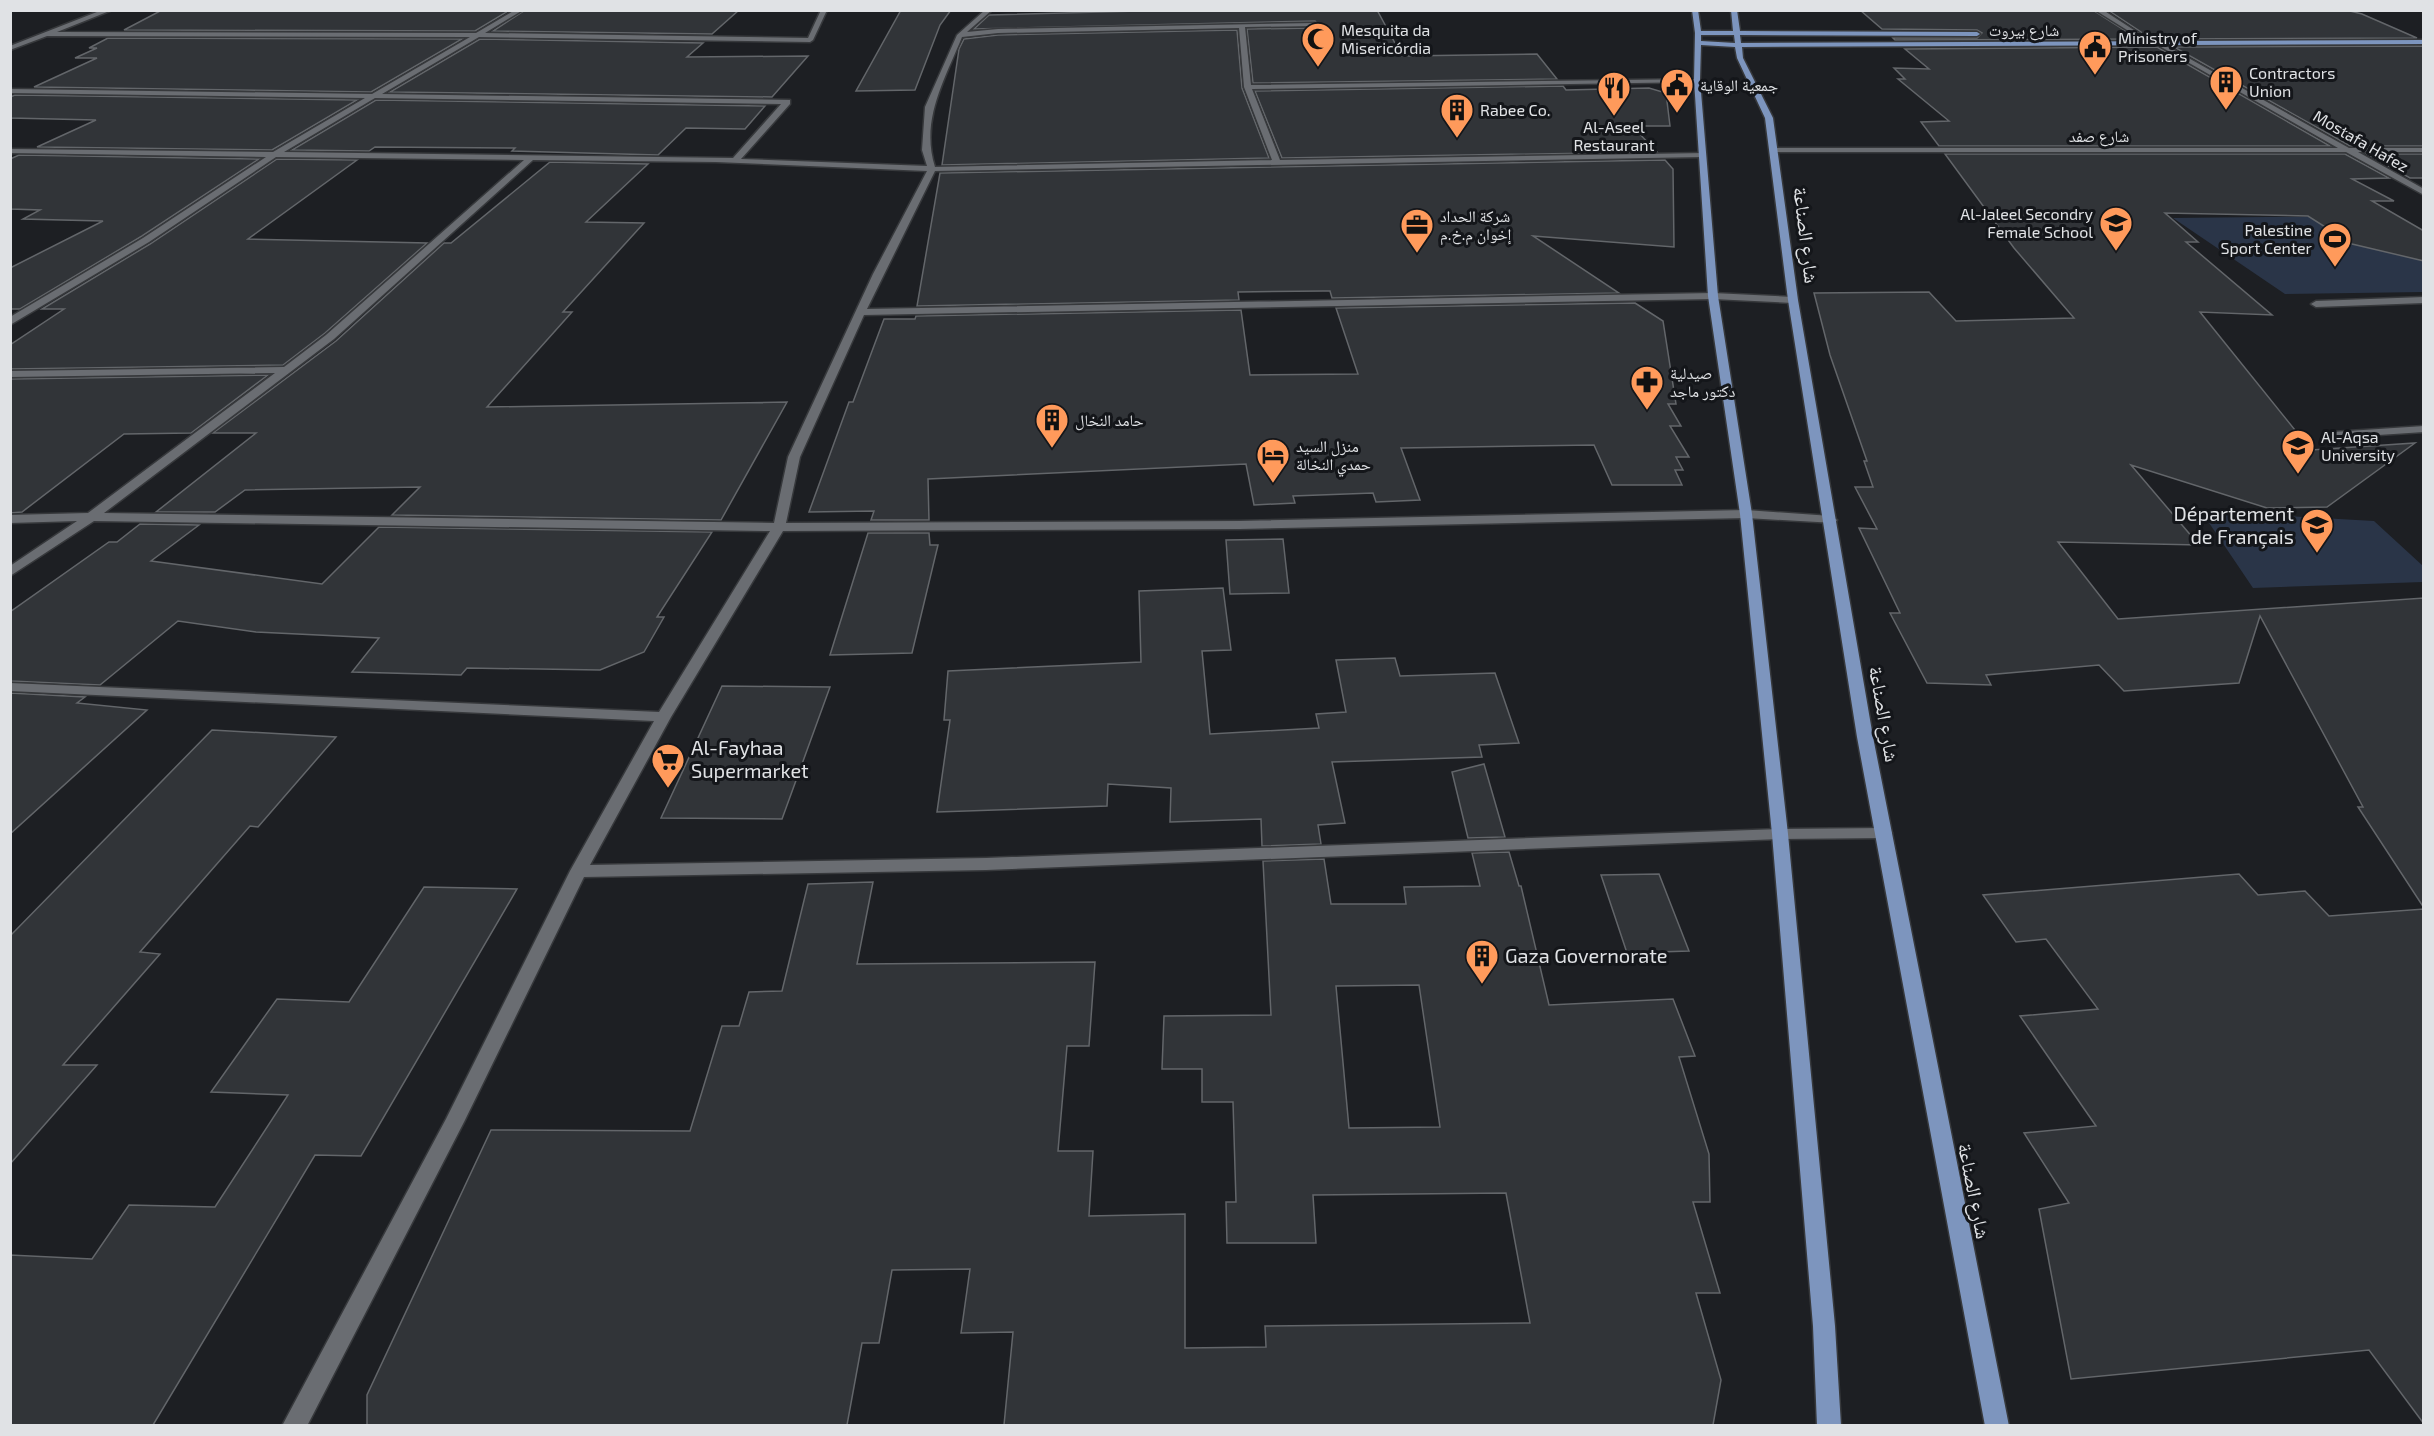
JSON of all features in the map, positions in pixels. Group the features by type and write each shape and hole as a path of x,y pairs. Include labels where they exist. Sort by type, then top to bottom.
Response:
{"main road":[{"path":"1695,10 1698,38 1697,80 1713,296 1746,514 1780,834 1824,1326 1829,1425"},
{"name":"شارع الصناعة","path":"1734,10 1740,58 1769,118 1793,300 1865,737 1997,1425"},
{"name":"شارع بيروت","path":"1698,38 1738,40 1984,34"},
{"path":"2125,34 2149,34"},
{"name":"شارع بيروت","path":"1698,38 2158,43 2424,42"}],"street":[{"path":"10,48 109,10"},
{"path":"10,322 146,240 275,154 520,10"},
{"path":"46,34 478,35 810,40 824,10"},
{"path":"294,1425 454,1122 578,871 664,717 779,527 794,457 861,312 932,169 926,150 929,107 960,35 989,10"},
{"path":"2098,10 2137,34"},
{"path":"960,35 998,31 1313,24"},
{"path":"1242,27 1248,87 1277,163"},
{"name":"Mostafa Hafez","path":"2158,43 2424,193"},
{"path":"1248,87 1697,80"},
{"path":"10,91 787,102 735,161"},
{"name":"شارع صفد","path":"1774,150 2424,150"},
{"path":"10,151 735,161 932,169 1702,155"},
{"path":"10,161 33,151"},
{"path":"10,572 91,517 330,337 530,159"},
{"path":"861,312 1713,296 1793,300"},
{"path":"2316,304 2424,300"},
{"path":"10,309 30,309"},
{"path":"10,374 288,370"},
{"path":"2333,435 2424,429"},
{"path":"10,519 91,517 779,527 1239,525 1746,514 1831,520"},
{"path":"10,687 664,717"},
{"path":"578,871 986,864 1780,834 1884,833"}],"shaded area":[{"name":"Palestine Sport Center","path":"2374,216 2423,243 2423,292 2285,294 2173,218"},
{"path":"2201,511 2374,521 2423,566 2423,582 2253,588"}],"building":[{"path":"162,10 510,10 475,31 124,30"},
{"path":"525,10 739,10 712,34 493,31"},
{"path":"901,10 951,10 940,25 915,90 856,91"},
{"path":"1177,10 1377,10 1402,56 1537,54 1557,79 1253,83 1247,29 1313,28 1317,24 1315,21 974,29 989,15"},
{"path":"1860,10 2093,10 2135,37 2142,35 2141,32 2108,10 2346,10 2362,14 2417,38 1895,40 1893,38 1977,38 1982,33 1977,30 1882,29"},
{"path":"1237,30 1242,88 1269,158 942,165 959,49 964,39 998,35"},
{"path":"108,38 462,39 371,92 34,87 97,58 75,58 97,48 89,48"},
{"path":"480,39 703,43 687,57 808,56 772,97 390,92"},
{"path":"2424,46 2424,146 2350,146 2174,47"},
{"path":"2157,47 2330,146 1939,146 1921,122 1949,121 1898,79 1905,79 1894,68 1929,69 1905,49"},
{"path":"1563,86 1566,90 1649,88 1666,93 1670,126 1632,126 1657,152 1282,158 1255,91"},
{"path":"15,95 357,100 272,150 37,147 96,120 10,118 10,97"},
{"path":"376,100 765,106 745,129 686,128 658,155 512,151 515,148 375,147 369,151 292,150"},
{"path":"1945,154 2345,154 2389,178 2352,179 2394,201 2372,201 2424,231 2424,261 2352,244 2308,216 2165,213 2198,242 2186,242 2272,315 2200,312 2311,450 2415,443 2327,507 2267,508 2131,465 2199,545 2058,542 2118,619 2424,598 2424,908 2358,807 2363,807 2260,616 2239,683 2124,691 2099,665 1986,675 1991,685 1927,683 1890,613 1900,613 1859,528 1877,529 1855,487 1873,487 1864,461 1867,461 1830,355 1814,293 1929,292 1956,321 2074,318 2014,248"},
{"path":"2367,154 2424,154 2424,178 2410,178"},
{"path":"19,155 259,159 142,236 20,309 10,309 10,268 103,221 23,219 40,210 10,209 10,159"},
{"path":"277,159 357,160 248,239 427,243 325,333 283,365 10,369 10,345 64,309 42,309 150,244"},
{"path":"1665,160 1673,169 1674,247 1533,236 1619,293 1332,298 1330,291 1238,292 1239,300 917,306 940,173"},
{"path":"550,162 648,164 586,222 644,223 563,312 572,312 487,407 787,402 721,520 392,515 420,487 245,490 215,512 156,512 256,433 213,433 336,341 444,243 451,243"},
{"path":"1635,303 1663,321 1676,404 1668,404 1681,426 1670,426 1689,457 1676,457 1683,470 1675,470 1682,485 1612,485 1594,445 1401,448 1420,500 1376,502 1373,493 1293,496 1295,503 1254,505 1246,464 928,479 929,520 871,520 874,511 809,512 849,402 853,402 884,319 915,319 916,316 1241,310 1250,375 1358,374 1336,308"},
{"path":"268,375 191,433 124,434 22,512 10,513 10,379"},
{"path":"140,524 199,525 151,561 322,584 379,527 712,532 657,617 664,617 644,652 600,670 467,668 461,675 352,672 379,638 256,632 178,621 100,685 10,681 10,612 109,542 117,542"},
{"path":"868,533 929,533 930,545 938,545 912,653 830,655"},
{"path":"1283,539 1289,593 1230,594 1226,540"},
{"path":"1223,588 1231,650 1202,651 1210,734 1319,728 1316,714 1346,712 1336,660 1395,658 1400,676 1495,673 1519,743 1479,745 1482,757 1332,762 1345,823 1318,825 1321,844 1262,846 1261,819 1170,822 1171,788 1108,784 1107,806 937,812 950,720 944,720 948,671 1141,662 1139,591"},
{"path":"722,686 830,687 782,819 661,818"},
{"path":"10,693 85,697 77,703 147,710 10,834"},
{"path":"212,730 336,737 258,827 250,826 140,952 160,954 63,1065 97,1065 10,1164 10,936"},
{"path":"1484,764 1505,837 1468,838 1452,772"},
{"path":"1509,852 1519,886 1521,886 1549,1005 1673,999 1695,1056 1679,1057 1709,1154 1710,1202 1693,1202 1720,1293 1696,1293 1721,1380 1713,1425 1004,1425 1013,1332 961,1333 970,1269 892,1270 879,1343 862,1343 847,1425 367,1425 367,1395 491,1130 690,1131 722,1026 739,1026 749,992 782,991 808,884 873,882 857,964 1095,962 1089,1046 1067,1046 1058,1151 1093,1151 1089,1216 1185,1214 1185,1348 1266,1347 1265,1326 1530,1323 1506,1193 1313,1195 1316,1243 1227,1243 1226,1202 1236,1202 1233,1102 1202,1102 1202,1069 1162,1069 1164,1016 1271,1015 1263,861 1324,859 1331,904 1406,904 1404,887 1480,886 1472,853","holes":["1419,985 1440,1127 1349,1128 1336,986"]},
{"path":"1659,874 1689,951 1627,953 1601,875"},
{"path":"2239,874 2258,895 2305,891 2329,916 2424,909 2424,1424 2369,1350 2071,1379 2039,1209 2069,1203 2024,1133 2096,1126 2020,1016 2098,1009 2046,939 2016,942 1983,895"},
{"path":"424,887 517,889 361,1156 315,1155 153,1425 10,1425 10,1255 92,1259 129,1205 215,1207 288,1095 211,1092 277,999 349,1002"}],"place":[{"name":"Mesquita da Misericórdia","path":"1318,68"},
{"name":"Ministry of Prisoners","path":"2095,76"},
{"name":"Contractors Union","path":"2226,111"},
{"name":"جمعية الوقاية","path":"1677,114"},
{"name":"Al-Aseel Restaurant","path":"1614,117"},
{"name":"Rabee Co.","path":"1457,139"},
{"name":"Al-Jaleel Secondry Female School","path":"2116,252"},
{"name":"شركة الحداد إخوان م.خ.م","path":"1417,254"},
{"name":"Palestine Sport Center","path":"2335,268"},
{"name":"صيدلية دكتور ماجد","path":"1647,411"},
{"name":"حامد النخال","path":"1052,449"},
{"name":"Al-Aqsa University","path":"2298,475"},
{"name":"منزل السيد حمدي النخالة","path":"1273,484"},
{"name":"Département de Français","path":"2317,554"},
{"name":"Al-Fayhaa Supermarket","path":"668,789"},
{"name":"Gaza Governorate","path":"1482,985"}]}
